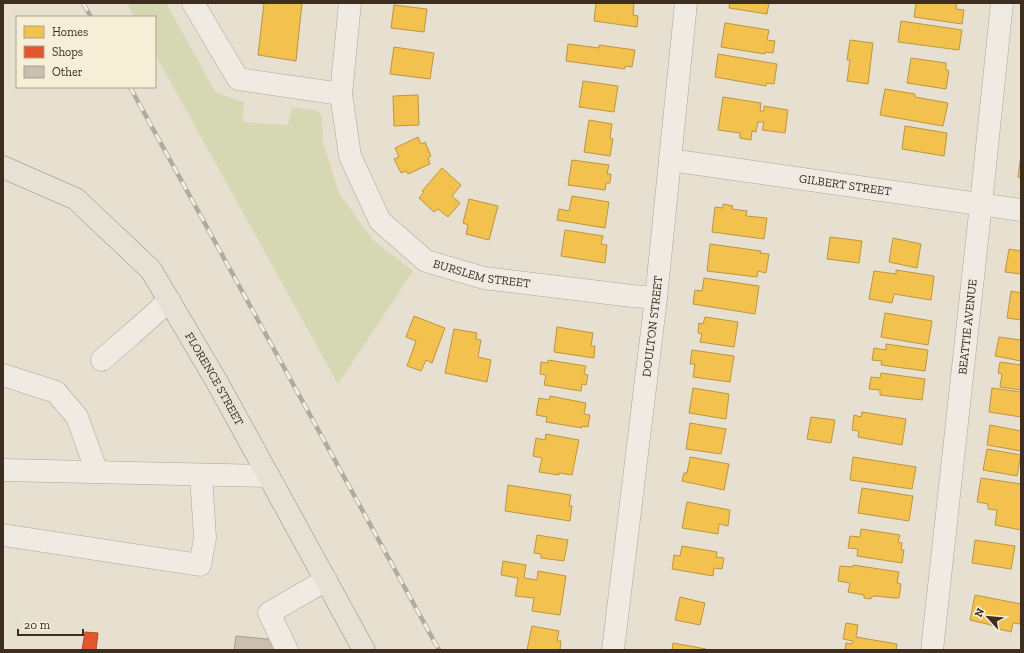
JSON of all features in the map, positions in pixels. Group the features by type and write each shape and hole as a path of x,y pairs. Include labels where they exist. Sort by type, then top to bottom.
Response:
{"main road":[{"name":"FLORENCE STREET","path":"3,167 76,199 151,270 217,382 364,650"}],"street":[{"path":"193,3 238,79 341,94"},
{"name":"BURSLEM STREET","path":"350,3 341,94 350,156 380,221 426,261 484,278 656,298"},
{"name":"DOULTON STREET","path":"613,650 656,298 686,3"},
{"name":"BEATTIE AVENUE","path":"932,650 1002,3"},
{"name":"GILBERT STREET","path":"670,160 1021,210"},
{"path":"102,360 153,316 169,300"},
{"path":"3,374 56,392 77,417 97,472"},
{"path":"3,470 269,476"},
{"path":"3,535 200,565 205,538 201,475"},
{"path":"287,650 269,613 326,580"}],"green space":[{"path":"127,3 166,3 216,93 244,102 243,122 288,125 292,107 316,110 322,116 323,142 339,193 373,240 413,271 338,384 156,56 156,16 134,16"}],"building: Homes":[{"path":"264,3 302,3 296,61 258,55"},
{"path":"596,3 634,3 633,15 638,16 637,27 594,21"},
{"path":"730,3 769,3 767,14 729,8"},
{"path":"916,3 957,3 956,9 964,10 962,24 914,17"},
{"path":"394,5 427,9 424,32 391,28"},
{"path":"901,21 962,30 959,50 898,42"},
{"path":"725,23 769,30 767,40 775,41 773,53 765,52 765,54 721,47"},
{"path":"850,40 873,43 868,84 847,81 850,60 847,60"},
{"path":"568,44 599,48 599,45 635,50 632,67 625,66 625,69 566,61"},
{"path":"394,47 434,53 430,79 390,74"},
{"path":"718,54 777,64 774,84 767,83 766,86 715,77"},
{"path":"911,58 946,63 946,70 949,71 946,89 907,83"},
{"path":"583,81 618,86 614,112 579,107"},
{"path":"885,89 915,94 915,97 948,103 943,126 880,115"},
{"path":"418,95 419,125 394,126 393,96"},
{"path":"723,97 761,103 760,111 764,111 764,106 788,110 785,133 762,130 764,122 758,122 756,132 752,131 751,140 740,138 740,133 718,130"},
{"path":"589,120 612,124 610,138 613,139 610,156 584,152"},
{"path":"905,126 947,133 944,156 902,149"},
{"path":"418,137 421,144 425,142 431,156 428,158 430,164 408,174 406,171 401,173 394,159 399,157 395,148"},
{"path":"1021,155 1021,178 1018,177"},
{"path":"572,160 609,165 607,174 611,174 610,183 606,183 605,190 568,185"},
{"path":"442,168 461,185 452,196 460,203 448,217 438,209 434,212 419,198 424,192 422,191"},
{"path":"572,196 609,202 605,228 557,220 559,209 569,211"},
{"path":"469,199 498,206 489,240 466,234 468,225 463,223"},
{"path":"723,204 733,206 732,209 747,211 746,216 767,218 764,239 712,232 715,207 723,208"},
{"path":"565,230 603,236 601,244 607,245 605,263 561,256"},
{"path":"830,237 862,241 859,263 827,259"},
{"path":"893,238 921,244 917,268 889,262"},
{"path":"710,244 761,251 760,253 769,254 766,273 758,271 757,277 707,271"},
{"path":"1009,249 1021,251 1021,274 1005,272"},
{"path":"896,270 934,276 931,300 894,294 892,303 869,299 874,271 896,274"},
{"path":"704,278 759,286 755,314 693,304 695,290 702,291"},
{"path":"1011,291 1021,293 1021,320 1007,318"},
{"path":"885,313 932,321 928,345 881,337"},
{"path":"414,316 445,328 432,363 426,360 421,371 407,366 416,341 406,337"},
{"path":"705,317 738,322 734,347 700,342 702,334 698,333 699,323 703,324"},
{"path":"557,327 593,333 591,346 595,346 594,358 554,352"},
{"path":"454,329 477,333 476,339 481,340 478,357 491,360 487,382 445,373"},
{"path":"999,337 1021,340 1021,361 995,356"},
{"path":"886,344 928,350 925,371 881,365 882,361 872,360 874,348 886,350"},
{"path":"692,350 734,356 730,382 693,377 695,364 690,364"},
{"path":"548,360 586,366 584,374 588,375 586,385 582,384 581,391 544,385 546,375 540,374 541,362 548,363"},
{"path":"1000,362 1021,365 1021,390 1000,387 1002,374 998,373"},
{"path":"881,373 925,379 922,400 880,395 880,390 869,389 871,377 880,378"},
{"path":"693,388 729,394 726,419 689,413"},
{"path":"992,388 1021,392 1021,417 989,412"},
{"path":"550,396 586,403 584,414 590,415 588,427 582,426 582,428 546,422 547,417 536,415 539,398 549,400"},
{"path":"862,412 906,419 902,445 858,437 859,431 852,430 854,415 861,417"},
{"path":"811,417 835,420 831,443 807,439"},
{"path":"690,423 726,429 721,454 686,449"},
{"path":"990,425 1021,431 1021,451 987,445"},
{"path":"546,434 579,440 572,475 539,472 542,458 533,456 536,438 545,440"},
{"path":"987,449 1021,455 1017,476 983,470"},
{"path":"690,457 729,464 724,490 682,481 684,473 687,473"},
{"path":"853,457 916,467 912,489 850,480"},
{"path":"981,478 1021,484 1021,530 995,525 997,510 988,509 988,504 977,502"},
{"path":"508,485 571,495 569,506 572,506 570,521 505,511"},
{"path":"862,488 913,496 909,521 858,513"},
{"path":"687,502 730,510 728,526 719,524 718,534 682,528"},
{"path":"861,529 900,535 898,542 902,543 901,550 904,550 902,563 857,556 858,549 848,548 850,536 860,537"},
{"path":"537,535 568,540 564,561 541,558 541,554 534,553"},
{"path":"975,540 1015,546 1011,569 972,563"},
{"path":"682,546 717,552 716,557 724,558 722,569 714,568 713,576 672,569 674,555 680,556"},
{"path":"503,561 526,565 524,578 537,580 538,571 566,576 560,615 532,611 534,598 515,596 518,578 501,575"},
{"path":"853,565 899,572 897,583 901,584 899,598 876,596 871,597 871,599 864,598 864,595 848,592 850,583 838,581 840,566 853,567"},
{"path":"975,595 1021,604 1020,624 1013,623 1011,632 995,628 995,626 970,620"},
{"path":"680,597 705,603 700,625 675,620"},
{"path":"846,623 858,625 856,637 897,644 896,650 845,650 846,643 852,644 853,641 843,639"},
{"path":"532,626 559,631 557,641 561,641 560,650 527,650"},
{"path":"673,643 706,649 706,650 672,650"}],"building: Shops":[{"path":"85,632 98,633 96,650 82,650"}],"building: Other":[{"path":"236,636 278,640 277,650 234,650"}],"railway":[{"path":"83,3 90,16"},
{"path":"131,88 439,650"}]}
